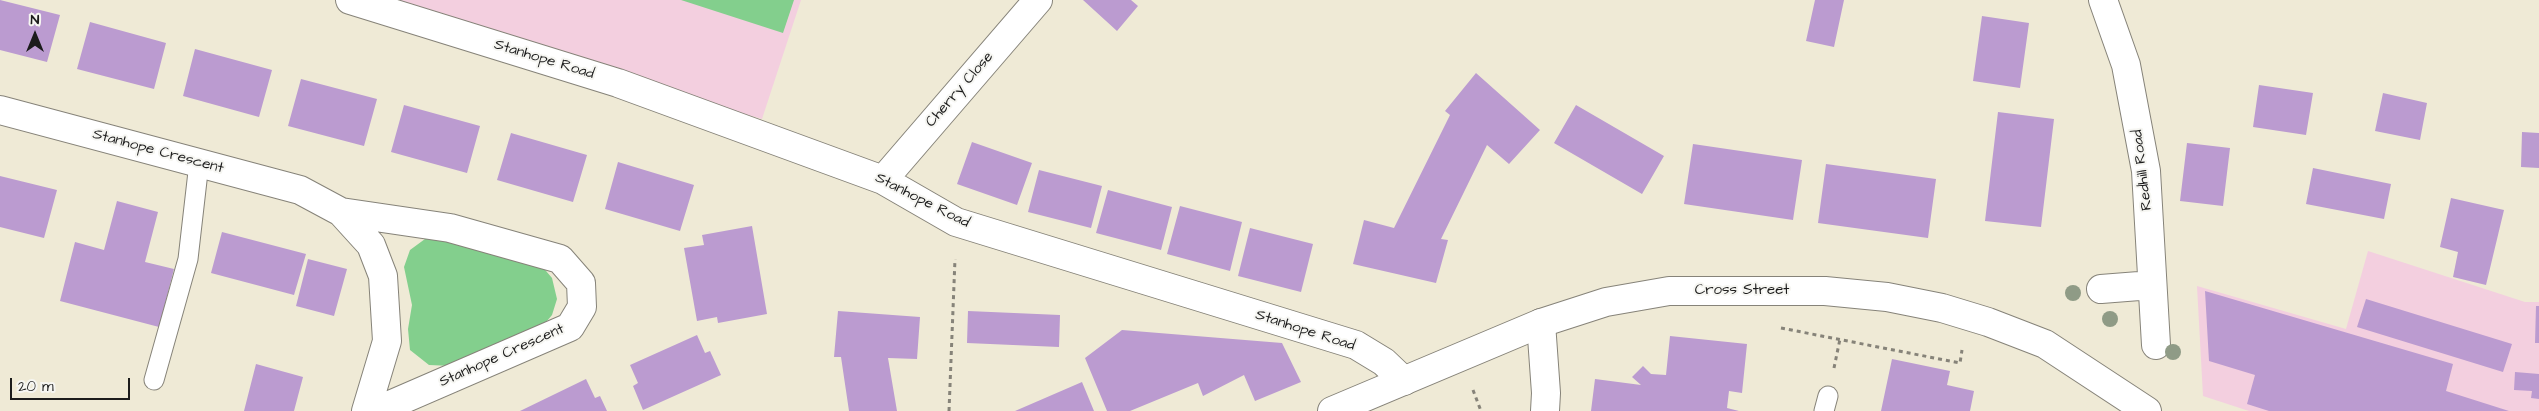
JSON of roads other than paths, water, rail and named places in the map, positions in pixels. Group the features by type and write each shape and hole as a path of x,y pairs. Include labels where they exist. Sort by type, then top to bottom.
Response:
{"street":[{"name":"Stanhope Road","path":"350,0 618,83 883,180 956,222 1356,345 1384,362 1404,381"},
{"name":"Cherry Close","path":"883,180 1038,0"},
{"name":"Redhill Road","path":"2103,0 2126,65 2146,171 2156,345"},
{"name":"Stanhope Crescent","path":"0,110 300,190 341,212 450,228 560,259 581,283 582,307 570,327 376,411"},
{"name":"Stanhope Crescent","path":"341,212 370,245 383,276 388,341 366,411"},
{"path":"2101,289 2152,285"},
{"name":"Cross Street","path":"1332,411 1541,323 1606,302 1669,291 1825,291 1887,297 1942,308 2045,344 2147,411"},
{"path":"1541,323 1546,393 1544,411"}],"lane":[{"path":"154,380 188,258 199,163"}]}
